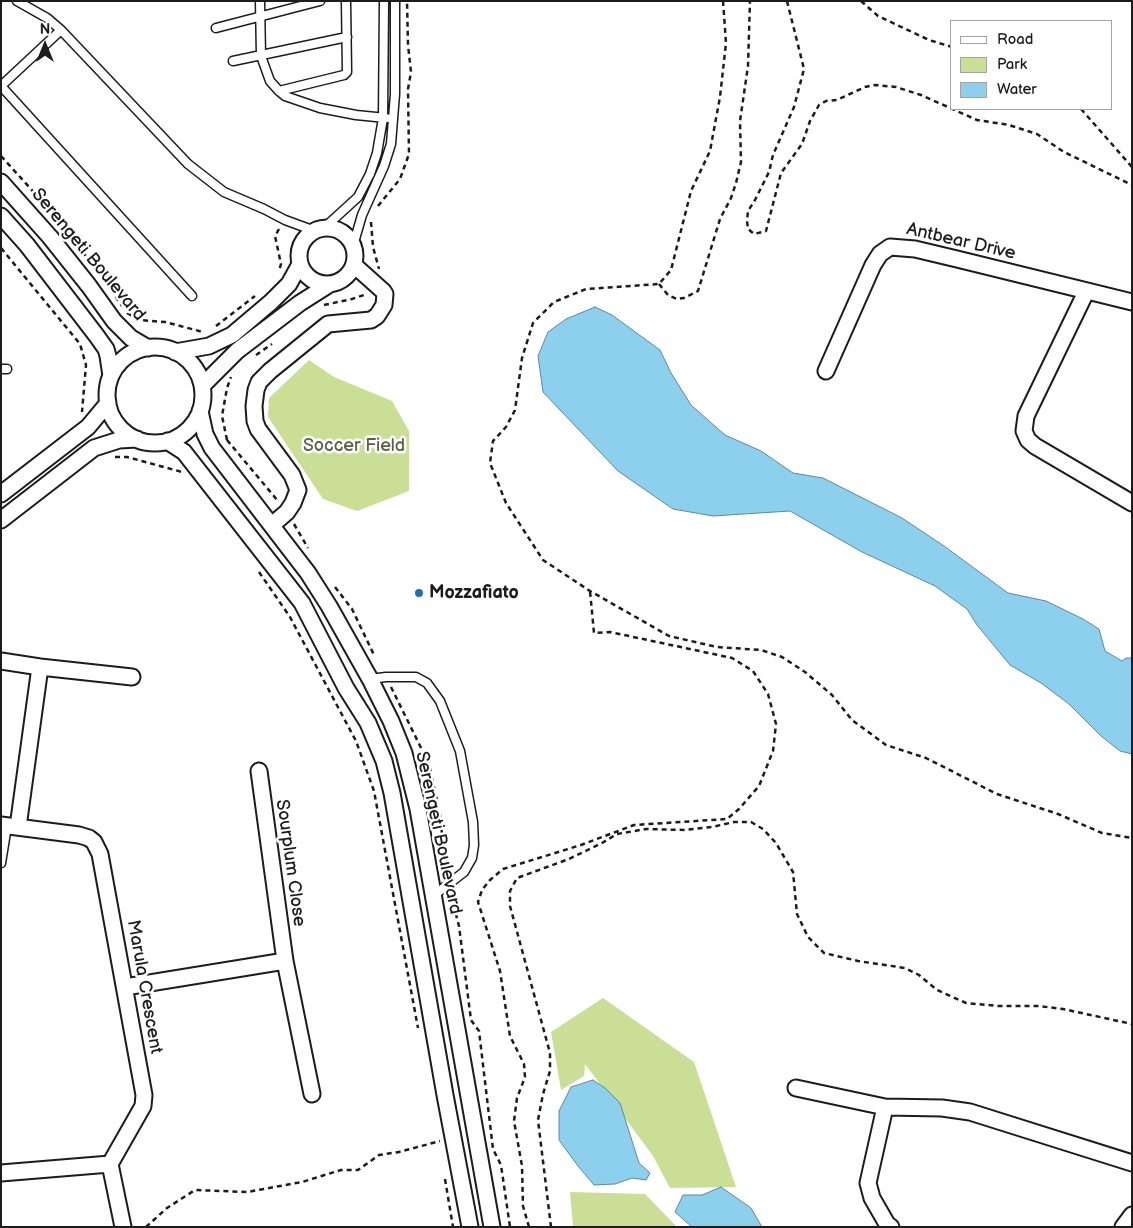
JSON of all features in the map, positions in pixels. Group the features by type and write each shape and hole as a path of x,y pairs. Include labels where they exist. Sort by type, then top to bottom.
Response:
{"street":[{"name":"Serengeti Boulevard","path":"1,182 90,286 114,321 131,338 148,348"},
{"path":"1,216 28,245 106,349 111,376"},
{"path":"202,386 229,357 300,303 330,284 342,280 349,273 354,265 355,255 353,246 348,237 333,229 320,230 308,236 302,242 299,251 300,264 306,275 314,281 330,284"},
{"name":"Antbear Drive","path":"826,371 873,265 880,254 890,247 905,248 949,257 1132,302"},
{"path":"175,352 208,346 232,335 284,290 300,264"},
{"path":"272,525 287,512 298,490 292,475 258,429 255,421 254,406 256,390 260,382 270,371 328,324 371,320 377,316 384,305 385,294 354,265"},
{"path":"1086,292 1026,416 1024,431 1028,440 1035,446 1132,503"},
{"path":"148,348 160,348 175,352 188,360 197,372 202,386 203,401 200,412 188,430 174,439 158,443 142,441 127,434 115,422 108,407 107,391 111,376 119,364 131,354 148,348"},
{"path":"1,494 88,427 108,402"},
{"name":"Serengeti Boulevard","path":"200,412 205,434 212,448 308,572 370,679 391,721 404,753 418,809 492,1227"},
{"path":"1,520 94,448 119,440 137,439"},
{"name":"Serengeti Boulevard","path":"166,441 184,452 302,602 346,688 368,723 384,761 392,793 407,885 470,1227"},
{"path":"1,660 40,667 132,677"},
{"path":"9,826 40,667"},
{"name":"Sourplum Close","path":"259,771 285,960 312,1094"},
{"name":"Marula Crescent","path":"9,826 89,838 94,842 103,864 143,1083 144,1100 134,1124 110,1164"},
{"path":"125,988 285,960"},
{"path":"796,1088 885,1107 942,1108 970,1112 1132,1163"},
{"path":"885,1107 868,1183 872,1198 887,1224 891,1227"},
{"path":"1,1174 110,1164 123,1227"},
{"path":"1123,1227 1132,1215"}],"lane":[{"path":"17,1 47,18 61,30 188,164 224,192 285,220 320,230 358,196 374,164 383,118 384,1"},
{"path":"260,1 261,56 270,82 278,91 285,96 320,108 356,115 393,119"},
{"path":"216,28 320,1"},
{"path":"278,91 344,75 347,67 346,1"},
{"path":"353,246 362,215 384,166 391,144 395,94 395,1"},
{"path":"61,30 1,86 192,296"},
{"path":"233,62 347,37"},
{"path":"370,679 416,677 427,684 440,701 460,751 473,822 474,845 472,858 464,872 433,896"},
{"path":"1,863 9,826"}],"path":[{"path":"723,1 726,44 720,97 710,151 691,191 671,270 659,284 586,289 554,302 533,323 522,358 515,410 506,427 493,441 490,463 506,503 543,560 590,591 669,636 717,647 761,650 782,658 812,678 832,695 852,720 886,745 926,758 997,794 1058,814 1102,833 1132,838"},
{"path":"659,284 668,295 677,299 684,298 698,290 720,219 731,198 736,183 741,162 740,120 748,66 750,1"},
{"path":"787,1 804,69 794,107 773,155 769,172 756,200 748,211 748,229 754,234 766,231 781,173 802,144 810,121 819,105 875,85 896,87 921,95 950,108"},
{"path":"861,1 878,16 929,40 950,46"},
{"path":"954,110 991,124 1009,125 1037,134 1064,152 1132,185"},
{"path":"1082,110 1132,167"},
{"path":"1,156 59,220 126,312 139,320 165,322 205,332"},
{"path":"284,290 277,285 281,264 275,236 285,220"},
{"path":"1,248 80,344 86,365 85,386 81,404 82,415 88,427"},
{"path":"317,307 367,294 374,282"},
{"path":"210,331 260,292"},
{"path":"212,448 226,440 222,416 227,388 235,366 229,357"},
{"path":"102,444 112,456 127,458 181,473 194,464"},
{"path":"258,572 290,617 356,741 371,783 419,1036"},
{"path":"528,1227 523,1206 522,1166 514,1120 517,1098 525,1077 524,1064 510,1036 500,971 478,902 482,890 503,869 581,845 634,825 727,819 739,809 759,786 773,752 776,724 768,694 758,678 753,671 732,658 610,632 594,633 590,591"},
{"path":"551,1227 538,1120 550,1071 550,1053 510,906 510,891 517,878 569,859 617,834 646,829 685,830 734,822 751,822 763,829 776,843 793,872 797,914 808,937 824,953 858,961 905,968 919,975 938,990 966,1003 1063,1009 1132,1024"},
{"path":"146,1227 167,1208 195,1190 247,1192 302,1182 341,1170 358,1170 379,1155 398,1152 453,1136"},
{"path":"444,1170 454,1227"}],"green space":[{"name":"Soccer Field","path":"309,360 334,377 392,401 409,431 409,491 357,511 323,499 268,417 269,398"},
{"path":"603,998 694,1062 736,1187 670,1188 653,1156 585,1064 584,1076 561,1090 551,1032"},
{"path":"570,1192 645,1194 677,1227 573,1227"}],"water":[{"path":"595,307 612,315 660,350 671,373 691,405 725,435 761,451 793,473 823,478 902,518 1008,593 1046,601 1099,629 1105,651 1122,661 1126,658 1132,658 1132,754 1120,751 1101,736 1069,704 1041,683 1010,665 977,625 967,609 935,586 862,552 790,511 713,516 673,509 618,471 543,392 538,356 548,332 566,319"},
{"path":"593,1080 605,1088 620,1103 639,1163 650,1173 646,1180 632,1178 615,1184 594,1185 559,1140 559,1111 571,1087"},
{"path":"721,1187 751,1208 762,1227 692,1227 675,1212 683,1195 702,1195"}],"place":[{"name":"Mozzafiato","path":"419,593"}]}
